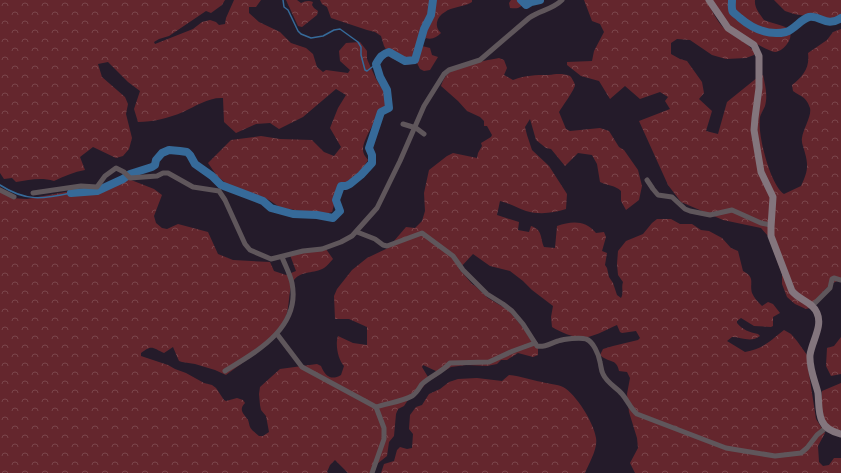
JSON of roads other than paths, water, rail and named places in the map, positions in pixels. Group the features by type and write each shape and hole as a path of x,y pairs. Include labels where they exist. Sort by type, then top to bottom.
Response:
{"street":[{"path":"33,193 81,186 97,187 105,176 116,168 124,172 130,178 157,176 163,173 168,173 193,187 219,191 225,200 247,248 254,252 271,259 303,251 330,247 347,239 357,232 377,208 400,161 424,106 447,72 457,67 480,60 529,18 542,11 553,8 562,0"},
{"path":"709,0 728,28 754,45 759,56 759,88 754,130 762,172 773,197 771,226 773,243 791,288 797,296 812,306 817,312 817,332 810,356 818,393 820,417 827,427 841,434"},
{"path":"403,124 424,134"},
{"path":"647,180 658,195 672,198 685,209 690,211 710,215 732,210 771,226"},
{"path":"0,190 14,196"},
{"path":"357,232 387,246 422,233 453,256 463,270 487,294 512,311 539,347 563,340 585,339 589,341 599,355 602,374 622,393 632,410 637,414 726,448 775,456 795,455 803,452 817,435 827,427"},
{"path":"225,371 268,343 277,334 288,316 292,300 292,284 282,257"},
{"path":"812,306 830,288 834,278 841,280"},
{"path":"277,334 302,367 376,407 383,424 384,439 372,473"},
{"path":"376,407 413,396 423,383 445,369 450,364 489,362 535,343"}],"waterway":[{"path":"283,0 284,7 288,10 298,31 301,34 311,38 323,36 334,30 340,29 358,42 361,47 361,55 365,70 367,71 376,64"},
{"path":"71,193 97,191 123,179 130,174 152,167 155,165 156,160 162,153 169,150 180,151 187,152 195,164 212,176 221,185 263,201 271,208 293,214 317,215 333,218 340,211 336,200 341,186 350,184 372,163 372,155 369,148 381,112 389,108 387,90 380,77 376,64 381,56 389,52 405,61 415,60 424,29 431,15 433,0"},
{"path":"521,0 526,5 540,0"},
{"path":"732,0 733,12 745,22 761,31 773,33 786,32 809,17 827,22 836,21 841,18"},
{"path":"0,185 18,194 35,198 52,197 71,193"}]}
